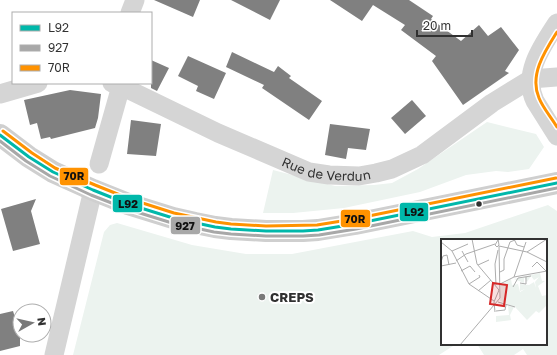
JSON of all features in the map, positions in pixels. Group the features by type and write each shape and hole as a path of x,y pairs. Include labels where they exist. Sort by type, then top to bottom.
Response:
{"main road":[{"path":"0,135 29,157 53,172 92,190 134,206 195,223 231,229 266,231 318,230 356,224 557,183"}],"street":[{"path":"130,12 135,0"},
{"path":"557,23 536,59 530,79 532,96 557,136"},
{"path":"530,79 557,77"},
{"name":"Rue de Verdun","path":"116,85 218,133 309,172 329,175 359,176 392,169 422,155 492,103 530,79"},
{"path":"0,94 35,84"},
{"path":"99,164 116,85"},
{"path":"54,355 92,190"}],"shaded area":[{"path":"487,122 536,134 544,147 529,169 466,175 420,192 344,208 293,213 263,213 273,170 335,186 392,183 418,169"},
{"name":"CREPS","path":"548,205 557,211 557,355 527,355 523,349 514,355 484,355 478,345 547,345 547,239 441,239 441,345 454,345 439,355 73,355 104,232 110,225 117,223 192,245 246,254 292,254 413,231 432,237 465,233"}],"building":[{"path":"154,0 200,0 193,17"},
{"path":"231,0 280,0 270,20"},
{"path":"330,0 409,0 433,16 431,19 461,41 479,25 488,36 501,27 519,50 505,71 509,73 463,105 432,61 436,56 401,30 405,25 373,5 362,21"},
{"path":"232,52 274,72 278,66 291,76 289,78 322,101 309,120 262,88 264,85 226,67"},
{"path":"188,56 226,73 214,99 196,91 198,86 178,76"},
{"path":"152,60 169,68 157,91 151,88"},
{"path":"70,90 101,94 98,118 95,128 51,139 50,137 41,139 37,123 30,125 24,100"},
{"path":"412,100 426,116 405,134 391,118"},
{"path":"131,120 161,124 156,156 127,154"},
{"path":"330,124 370,129 366,150 348,148 346,159 325,155"},
{"path":"36,199 31,211 40,244 13,251 1,209"},
{"path":"12,311 12,343 20,343 20,346 0,351 0,314"}],"transit line":[{"name":"70R","path":"557,32 543,55 537,72 536,81 536,89 539,98 557,127"},
{"name":"70R","path":"3,131 55,168 95,185 130,199 174,213 231,224 266,226 317,225 354,219 556,178"},
{"name":"L92","path":"0,135 29,157 53,172 93,190 128,204 173,218 231,229 266,231 318,230 355,224 557,183"},
{"name":"927","path":"0,141 26,161 50,176 91,195 127,209 172,223 231,234 266,236 319,235 356,229 557,188"}],"place":[{"name":"CREPS","path":"262,297"}]}
